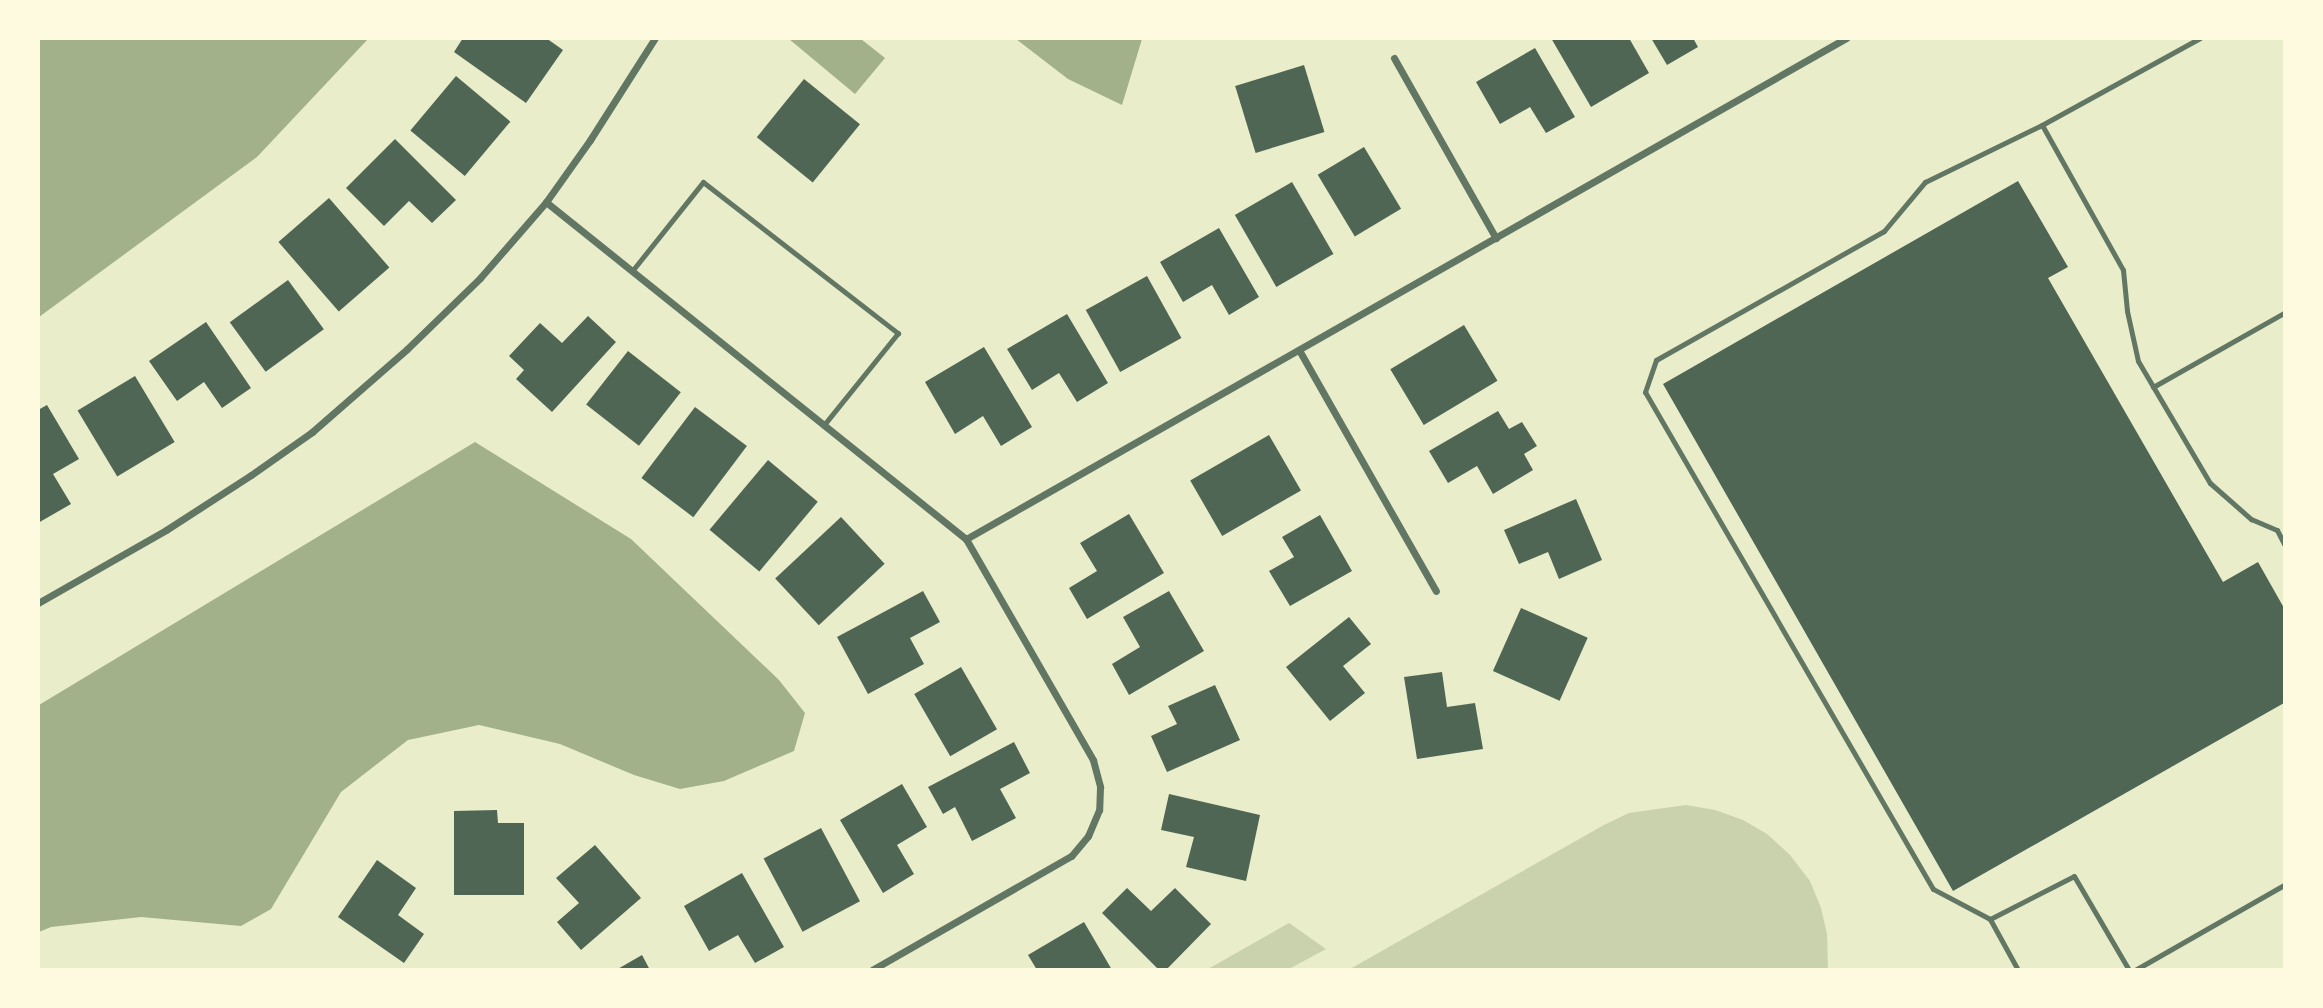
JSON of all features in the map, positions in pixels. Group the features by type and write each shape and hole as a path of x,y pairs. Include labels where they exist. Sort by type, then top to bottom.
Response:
{"street":[{"path":"38,603 166,530 251,475 312,432 407,349 480,278 546,202 590,140 655,38"},
{"path":"966,539 1846,38"},
{"path":"1394,58 1496,238"},
{"path":"546,202 966,539 1093,760 1100,787 1099,810 1088,836 1071,856 872,970"},
{"path":"1299,350 1436,591"}],"lane":[{"path":"2018,970 1990,919 1933,890 1645,392 1656,360 1884,231 1925,181 2042,125 2200,38"},
{"path":"2042,125 2123,270 2127,311 2138,361 2153,387 2210,483 2251,519 2277,530 2284,544"},
{"path":"632,271 703,182 898,333 823,426"},
{"path":"2153,387 2284,313"},
{"path":"1990,919 2074,876 2129,970"},
{"path":"2135,970 2284,885"}],"shaded area":[{"path":"39,38 368,39 257,157 39,317"},
{"path":"789,39 861,39 885,58 855,94"},
{"path":"1016,39 1142,39 1122,105 1068,79"},
{"path":"475,442 631,539 779,680 805,713 794,751 724,781 680,789 634,775 560,744 479,725 408,740 341,792 271,909 241,926 141,917 51,927 39,932 39,705"},
{"path":"1686,805 1715,810 1743,820 1767,834 1790,855 1810,881 1821,908 1827,934 1828,969 1350,969 1604,825 1629,813"},
{"path":"1289,923 1326,949 1289,969 1208,969"}],"building":[{"path":"463,38 546,38 563,50 526,103 454,52"},
{"path":"1551,38 1629,38 1649,73 1591,107"},
{"path":"1651,38 1693,38 1698,47 1667,65"},
{"path":"1535,48 1575,117 1546,133 1530,107 1500,124 1476,82"},
{"path":"1304,65 1324,132 1256,153 1235,86"},
{"path":"456,76 510,122 465,176 410,130"},
{"path":"804,79 860,124 813,183 757,137"},
{"path":"395,139 456,200 432,223 409,201 384,226 346,188"},
{"path":"1364,147 1401,209 1355,237 1318,175"},
{"path":"2018,181 2068,267 2048,278 2223,582 2258,562 2284,608 2284,703 1953,891 1663,384"},
{"path":"1292,182 1334,254 1276,287 1235,215"},
{"path":"329,198 389,267 339,311 278,242"},
{"path":"1219,228 1259,297 1229,315 1212,285 1183,302 1160,262"},
{"path":"1147,276 1181,338 1120,372 1086,310"},
{"path":"288,280 324,329 266,372 230,322"},
{"path":"1067,314 1108,383 1077,402 1059,373 1032,390 1007,349"},
{"path":"588,316 616,342 552,412 516,379 524,370 509,356 540,323 562,343"},
{"path":"206,322 251,388 222,408 204,382 177,401 149,361"},
{"path":"1464,325 1497,381 1424,425 1390,369"},
{"path":"984,347 1032,427 1001,446 983,416 955,434 925,382"},
{"path":"628,351 681,392 639,446 586,405"},
{"path":"135,376 175,442 117,477 78,411"},
{"path":"47,405 79,459 53,474 71,504 38,523 38,410"},
{"path":"695,407 747,446 693,517 641,478"},
{"path":"1498,411 1509,429 1522,422 1537,446 1524,454 1533,470 1493,494 1477,466 1448,483 1429,451"},
{"path":"1269,435 1301,490 1222,536 1190,480"},
{"path":"768,460 818,502 759,571 710,530"},
{"path":"1576,499 1602,560 1559,579 1548,552 1519,564 1504,530"},
{"path":"1129,514 1164,573 1087,619 1069,588 1097,571 1080,543"},
{"path":"1320,515 1352,571 1290,606 1269,571 1294,557 1282,537"},
{"path":"841,517 885,564 819,625 775,578"},
{"path":"923,591 940,622 910,638 924,664 868,694 837,637"},
{"path":"1169,591 1204,651 1129,695 1112,664 1140,647 1123,617"},
{"path":"1521,608 1588,638 1560,701 1493,671"},
{"path":"1349,617 1371,644 1343,666 1365,693 1330,721 1286,667"},
{"path":"961,667 997,729 950,756 914,694"},
{"path":"1442,672 1447,707 1475,703 1483,749 1417,759 1404,677"},
{"path":"1215,685 1240,740 1167,772 1151,736 1177,724 1168,706"},
{"path":"1014,742 1030,773 1000,789 1016,818 972,841 955,807 943,814 928,787"},
{"path":"902,784 927,827 897,845 914,874 883,893 840,820"},
{"path":"1169,794 1260,815 1246,881 1186,867 1194,837 1161,830"},
{"path":"497,810 498,823 524,823 524,895 454,895 454,811"},
{"path":"821,828 860,901 803,932 764,859"},
{"path":"595,845 641,898 581,950 557,922 579,903 556,878"},
{"path":"377,860 416,888 398,915 424,934 404,963 338,917"},
{"path":"742,873 784,947 755,963 738,935 709,951 684,906"},
{"path":"1127,888 1151,911 1175,888 1211,924 1166,970 1159,970 1102,913"},
{"path":"1084,922 1112,970 1037,970 1028,955"},
{"path":"642,955 650,970 616,970"}]}
